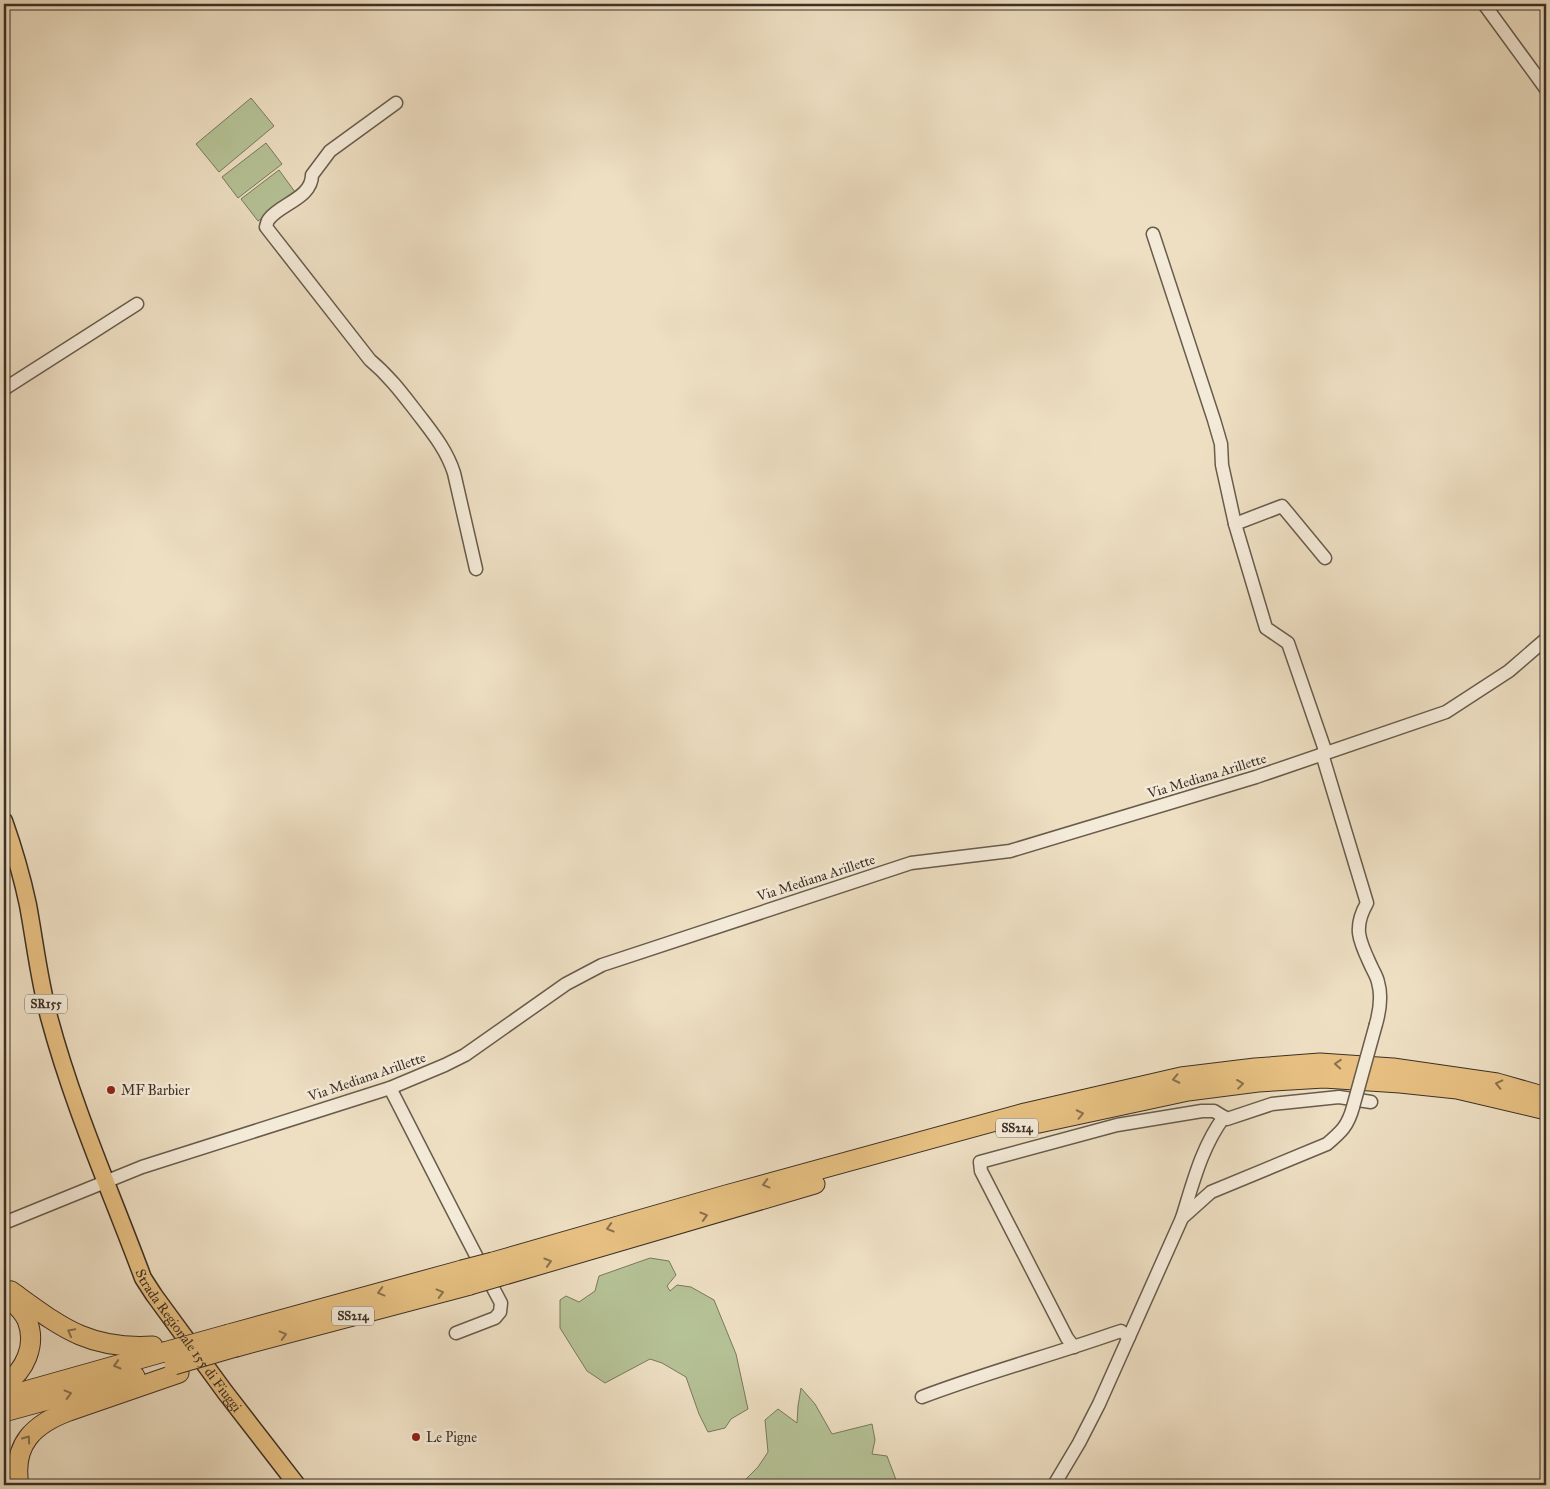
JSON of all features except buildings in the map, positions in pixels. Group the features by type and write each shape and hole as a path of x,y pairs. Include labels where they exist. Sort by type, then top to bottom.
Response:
{"highway":[{"name":"SS214","path":"497,1269 726,1195 1025,1113 1181,1078 1255,1068 1320,1063 1403,1069 1497,1084 1546,1097"},
{"name":"SS214","path":"4,1412 209,1347 731,1208 1030,1125 1188,1090 1258,1082 1333,1078 1400,1082 1457,1089 1546,1110"},
{"path":"4,1290 12,1291 57,1324 79,1336 110,1345 133,1347 167,1359"},
{"path":"4,1290 27,1320 30,1340 28,1354 20,1371 4,1385"},
{"path":"19,1485 17,1473 18,1459 26,1441 38,1426 167,1359 191,1338 209,1347"},
{"name":"SS214","path":"4,1397 167,1359"}],"main road":[{"name":"SR155","path":"4,821 22,877 37,969 65,1075 105,1182"},
{"name":"Strada Regionale 155 di Fiuggi","path":"105,1182 143,1278 225,1392 297,1485"}],"street":[{"path":"1484,4 1546,89"},
{"path":"396,103 330,151 312,175 312,182 305,191 269,219 266,227 370,360 390,378 440,444 449,459 454,473 476,569"},
{"path":"1153,234 1221,444 1222,465 1235,524 1266,628 1288,644 1324,754 1367,902 1361,913 1358,926 1359,942 1378,981 1381,1005 1349,1122 1340,1132 1327,1144 1211,1192 1182,1218"},
{"path":"4,389 136,304"},
{"path":"1235,524 1282,506 1325,558"},
{"name":"Via Mediana Arillette","path":"4,1223 142,1167 390,1088 445,1065 465,1055 566,984 602,965 911,864 1010,851 1256,777 1446,712 1509,671 1546,640"},
{"path":"390,1088 460,1227 501,1303 500,1312 495,1318 456,1333"},
{"path":"1074,1347 1067,1338 980,1171 980,1162 1126,1123 1202,1111 1214,1111 1227,1119 1272,1104 1339,1097 1371,1102"},
{"path":"1054,1485 1099,1404 1182,1218 1197,1170 1212,1132 1224,1117"},
{"path":"922,1397 1120,1331 1129,1337"}],"green space":[{"path":"251,98 274,126 219,172 196,144"},
{"path":"266,143 282,164 238,198 222,177"},
{"path":"279,170 295,192 258,221 241,199"},
{"path":"650,1258 669,1261 676,1275 667,1286 670,1291 677,1285 691,1287 714,1300 736,1354 748,1409 731,1419 725,1428 708,1432 699,1414 686,1377 662,1363 650,1359 605,1383 587,1371 560,1328 560,1300 566,1296 579,1302 595,1291 599,1276"},
{"path":"801,1388 815,1404 832,1434 872,1424 875,1440 872,1454 887,1456 898,1485 740,1485 758,1467 768,1452 765,1420 778,1409 797,1423"}],"place":[{"name":"MF Barbier","path":"111,1090"},
{"name":"Le Pigne","path":"416,1437"}]}
